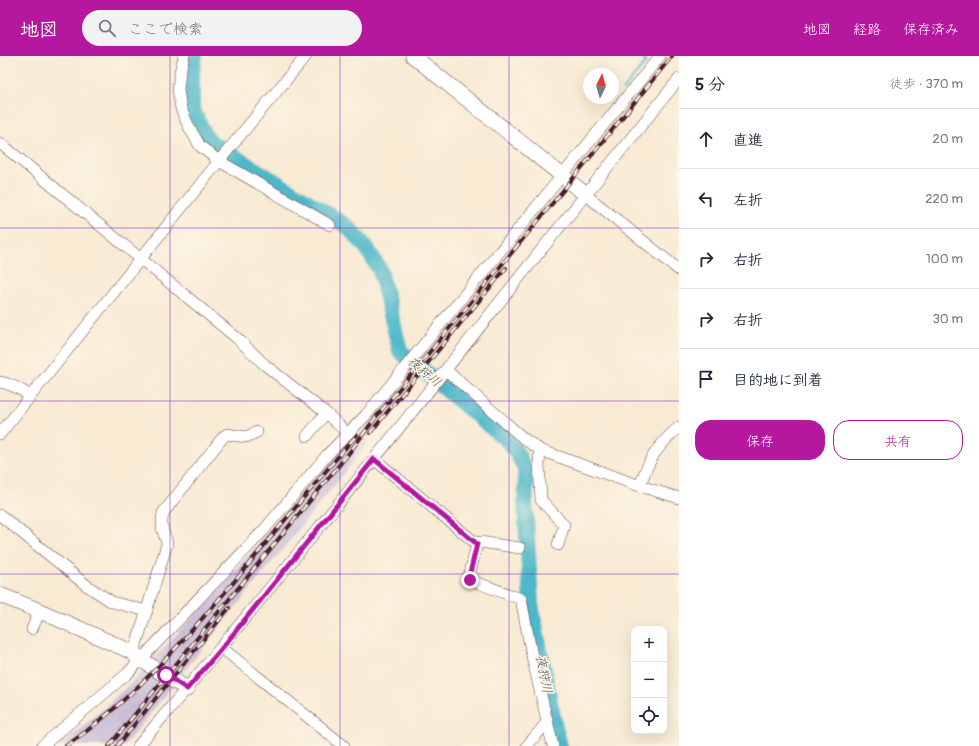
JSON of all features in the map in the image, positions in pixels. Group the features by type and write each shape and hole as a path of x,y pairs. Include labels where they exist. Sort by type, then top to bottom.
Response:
{"street":[{"path":"184,56 178,89 181,109 200,146 220,160 330,225"},
{"path":"0,434 232,145 306,56"},
{"path":"413,56 679,270"},
{"path":"42,746 127,674 136,656 264,530 327,455 366,415 660,56"},
{"path":"138,746 222,648 585,194 679,79"},
{"path":"0,143 238,339 265,365 326,413 347,433"},
{"path":"445,370 523,438 540,457 679,498"},
{"path":"0,382 6,383 30,396"},
{"path":"307,436 326,413"},
{"path":"640,486 642,476 656,448 679,427"},
{"path":"136,656 136,645 167,544 162,528 163,513 224,436 227,434 246,437 258,432"},
{"path":"540,457 541,500 564,525 558,545"},
{"path":"374,459 477,544"},
{"path":"0,515 86,586 112,602 147,611"},
{"path":"477,544 480,542 520,548"},
{"path":"477,544 469,577 470,580 521,599 533,661 548,721 551,744"},
{"path":"0,595 40,611 136,656 187,689"},
{"path":"32,629 40,611"},
{"path":"222,648 344,746"},
{"path":"527,746 548,721"}],"shaded area":[{"path":"357,431 369,442 124,746 56,746 76,732 101,711 134,680 222,585"}],"waterway":[{"name":"夜狩川","path":"195,56 192,73 192,109 207,139 347,226 366,247 380,270 400,351 508,441 518,455 525,469 525,503 531,604 560,746"},
{"path":"623,90 646,62 639,56"}],"railway":[{"path":"109,746 672,56"},
{"path":"370,433 506,268"},
{"path":"66,746 114,709 158,667 239,576 357,435"},
{"path":"117,746 229,608"}],"route":[{"path":"166,675 187,689 222,648 374,459 477,544 469,577 470,580"}]}
